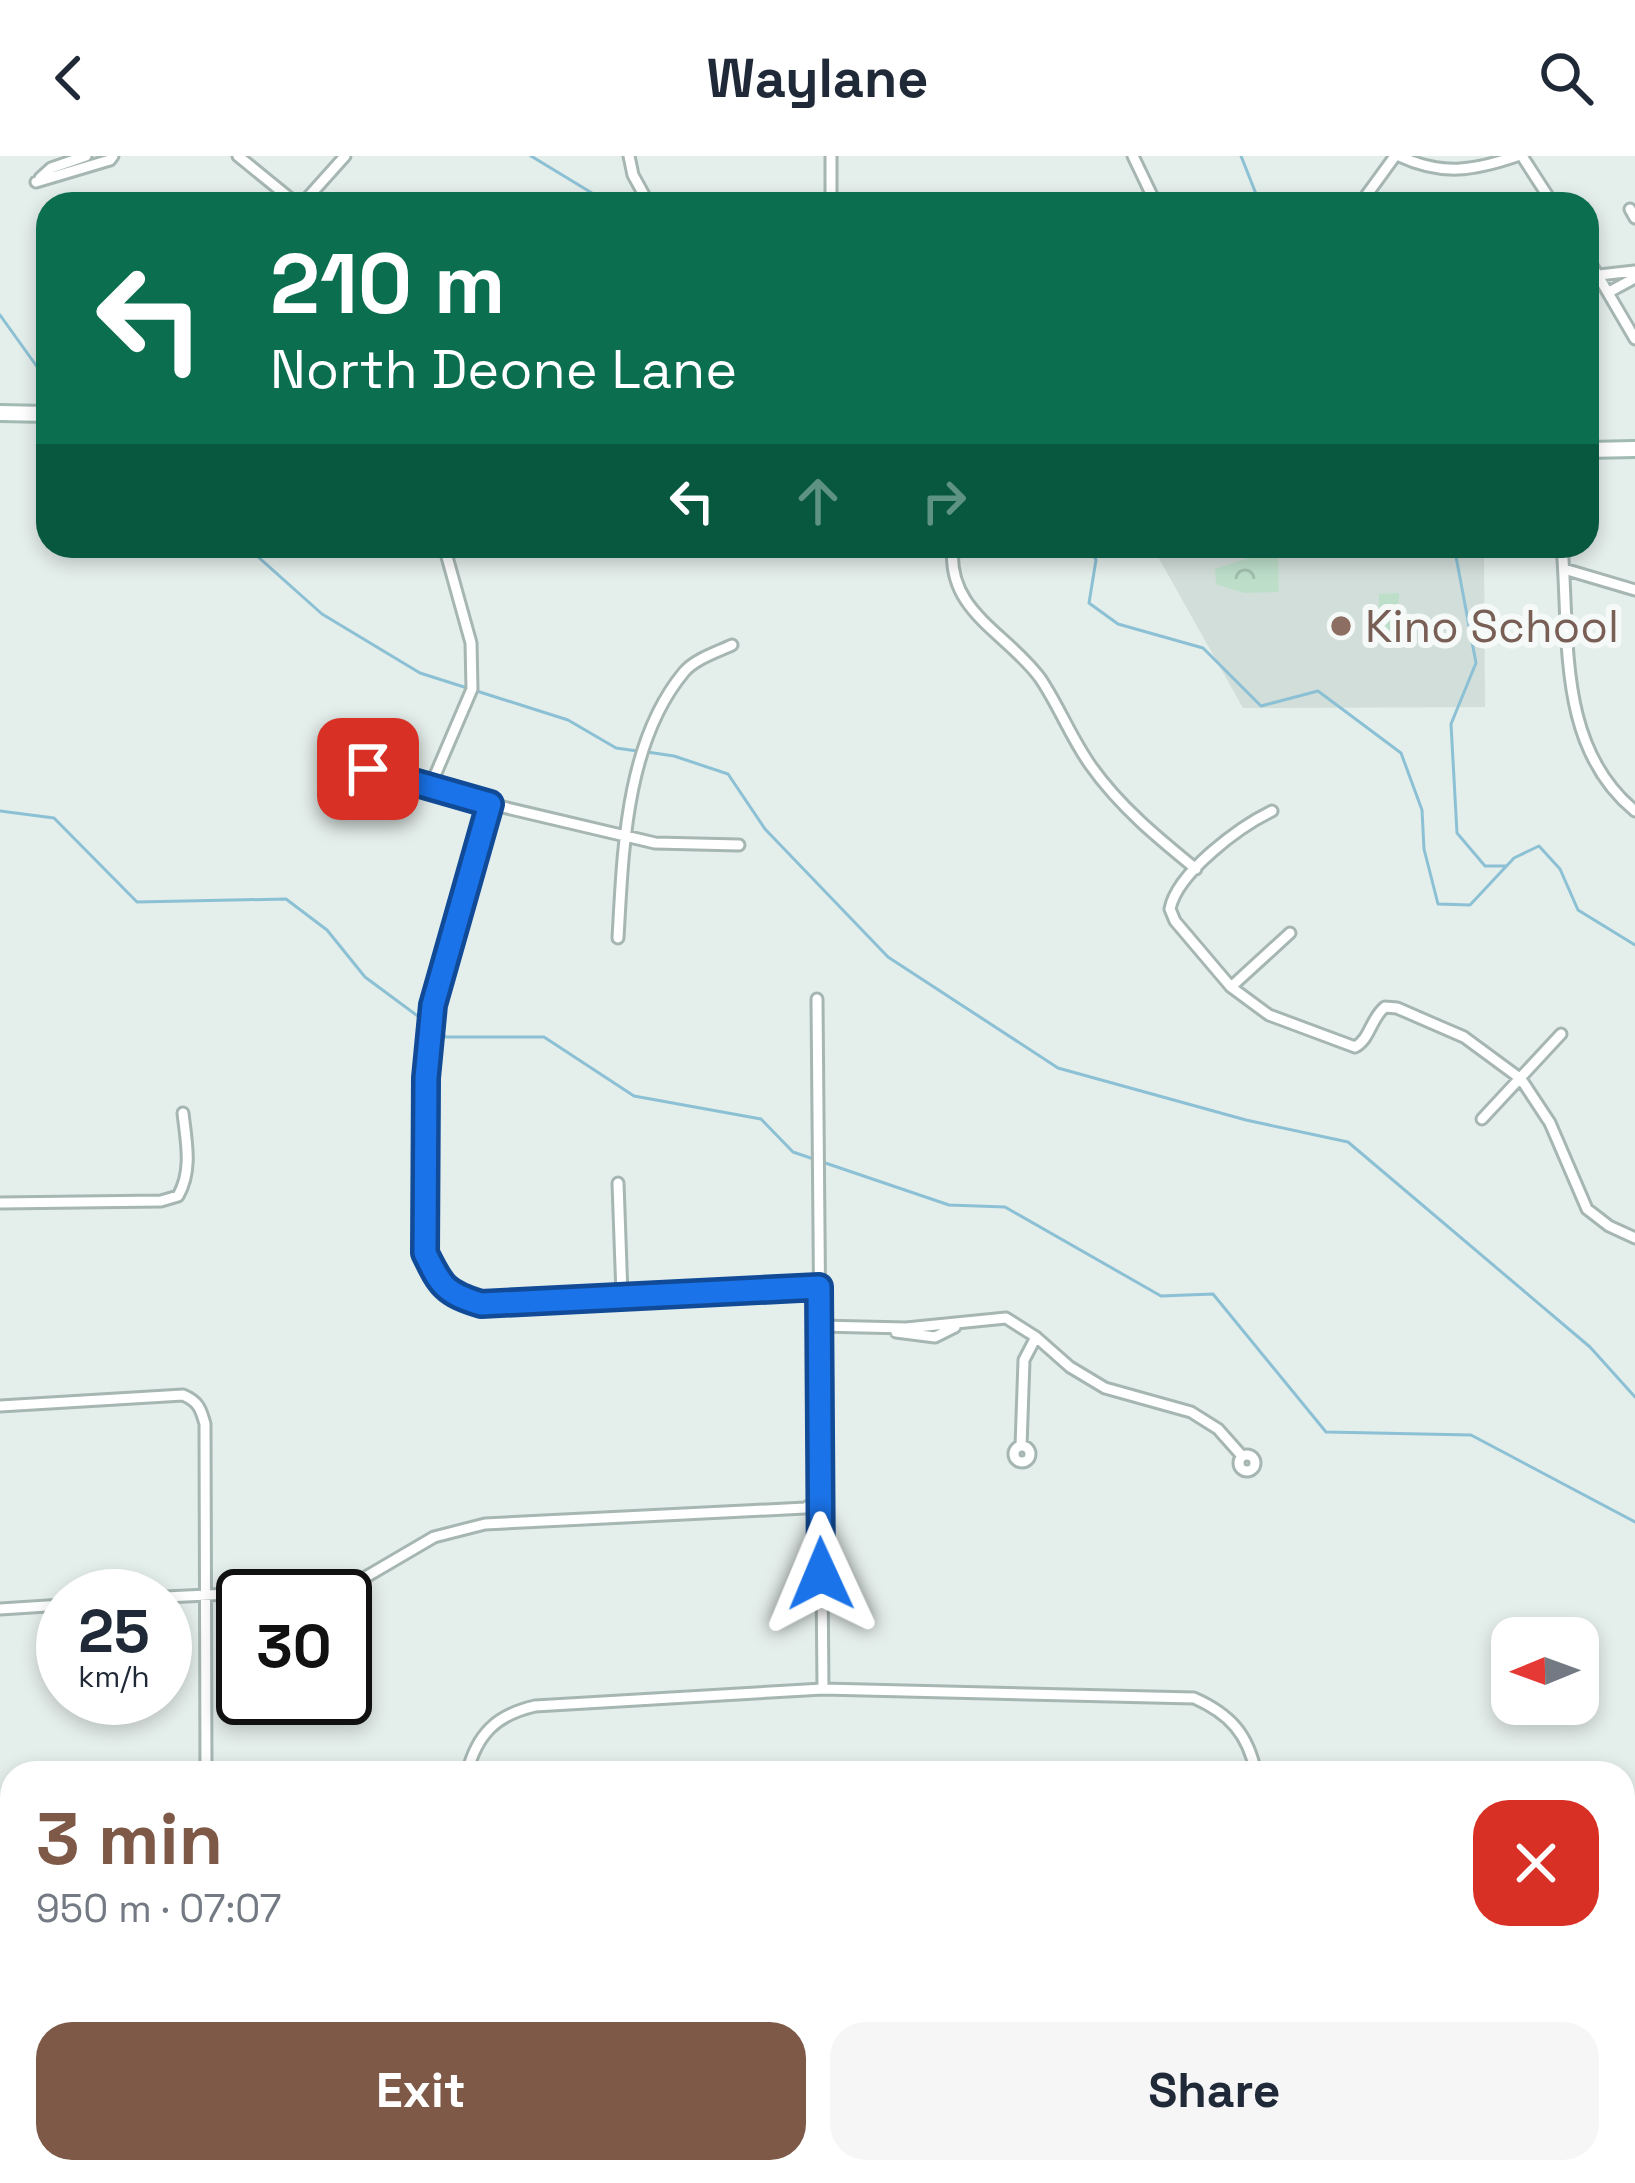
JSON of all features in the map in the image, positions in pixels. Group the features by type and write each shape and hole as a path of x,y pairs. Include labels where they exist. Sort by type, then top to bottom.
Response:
{"main road":[{"path":"0,413 36,414"},
{"path":"1599,450 1635,449"}],"street":[{"path":"86,156 52,168 36,182 113,156"},
{"path":"238,156 284,192"},
{"path":"310,192 345,156"},
{"path":"628,156 642,192"},
{"path":"831,156 831,192"},
{"path":"1133,156 1150,192"},
{"path":"1369,192 1397,156 1447,172 1476,170 1519,156 1544,192"},
{"path":"1635,274 1599,275 1635,339"},
{"path":"1609,292 1635,274"},
{"path":"430,787 472,689 471,644 447,558"},
{"path":"952,558 953,579 968,608 1027,662 1105,784 1156,838 1196,869"},
{"path":"1563,558 1574,708 1581,737 1595,766 1635,811"},
{"path":"1564,569 1635,590"},
{"path":"618,938 628,807 644,751 663,706 686,669 732,645"},
{"path":"336,760 490,804 655,843 739,845"},
{"path":"490,804 433,1005 426,1078 425,1253 451,1295 481,1304 819,1287"},
{"path":"1272,811 1241,826 1196,869 1165,910 1174,921 1231,987 1269,1015 1356,1050 1383,1004 1464,1037 1521,1079 1539,1102 1587,1210 1635,1238"},
{"path":"1231,987 1289,933"},
{"path":"817,999 823,1689"},
{"path":"1482,1119 1561,1034"},
{"path":"0,1204 161,1201 178,1196 187,1182 183,1113"},
{"path":"619,1183 622,1295"},
{"path":"820,1326 934,1337 965,1322 1006,1318 1105,1388 1191,1412 1218,1429 1242,1456"},
{"path":"1022,1446 1024,1360 1036,1337"},
{"path":"0,1406 168,1395 195,1400 205,1424 206,1761"},
{"path":"192,1595 333,1589 364,1578 434,1537 484,1524 806,1508 819,1500"},
{"path":"0,1609 36,1606"},
{"path":"471,1761 487,1727 535,1706 823,1689 1195,1698 1232,1720 1254,1761"}],"shaded area":[{"name":"Kino School","path":"1159,558 1484,558 1485,707 1243,708"}],"green space":[{"path":"1249,558 1278,558 1279,592 1244,593 1216,584 1215,569"},
{"path":"1399,593 1398,640 1379,640 1379,594"}],"waterway":[{"path":"531,156 590,192"},
{"path":"1241,156 1255,192"},
{"path":"0,315 36,365"},
{"path":"259,558 322,614 420,673 568,720 616,748 637,751"},
{"path":"1095,558 1089,603 1118,624 1203,648 1261,706 1318,691 1401,753 1422,810 1424,849 1438,904 1470,905 1514,858 1539,846 1560,869 1578,910 1635,945"},
{"path":"1456,558 1476,663 1451,724 1457,833 1485,866 1506,866"},
{"path":"647,752 728,774 765,829 888,957 1058,1068 1246,1120 1348,1142 1590,1347 1635,1397"},
{"path":"0,811 54,818 137,902 286,899 327,930 365,977 446,1037 544,1037 634,1096 761,1119 793,1152 949,1205 1005,1207 1161,1296 1213,1294 1326,1432 1471,1435 1635,1522"}],"place":[{"name":"Kino School","path":"1341,626"}],"route":[{"path":"368,769 490,804 433,1005 428,1051 425,1253 439,1280 451,1295 481,1304 819,1287 821,1574"}]}
